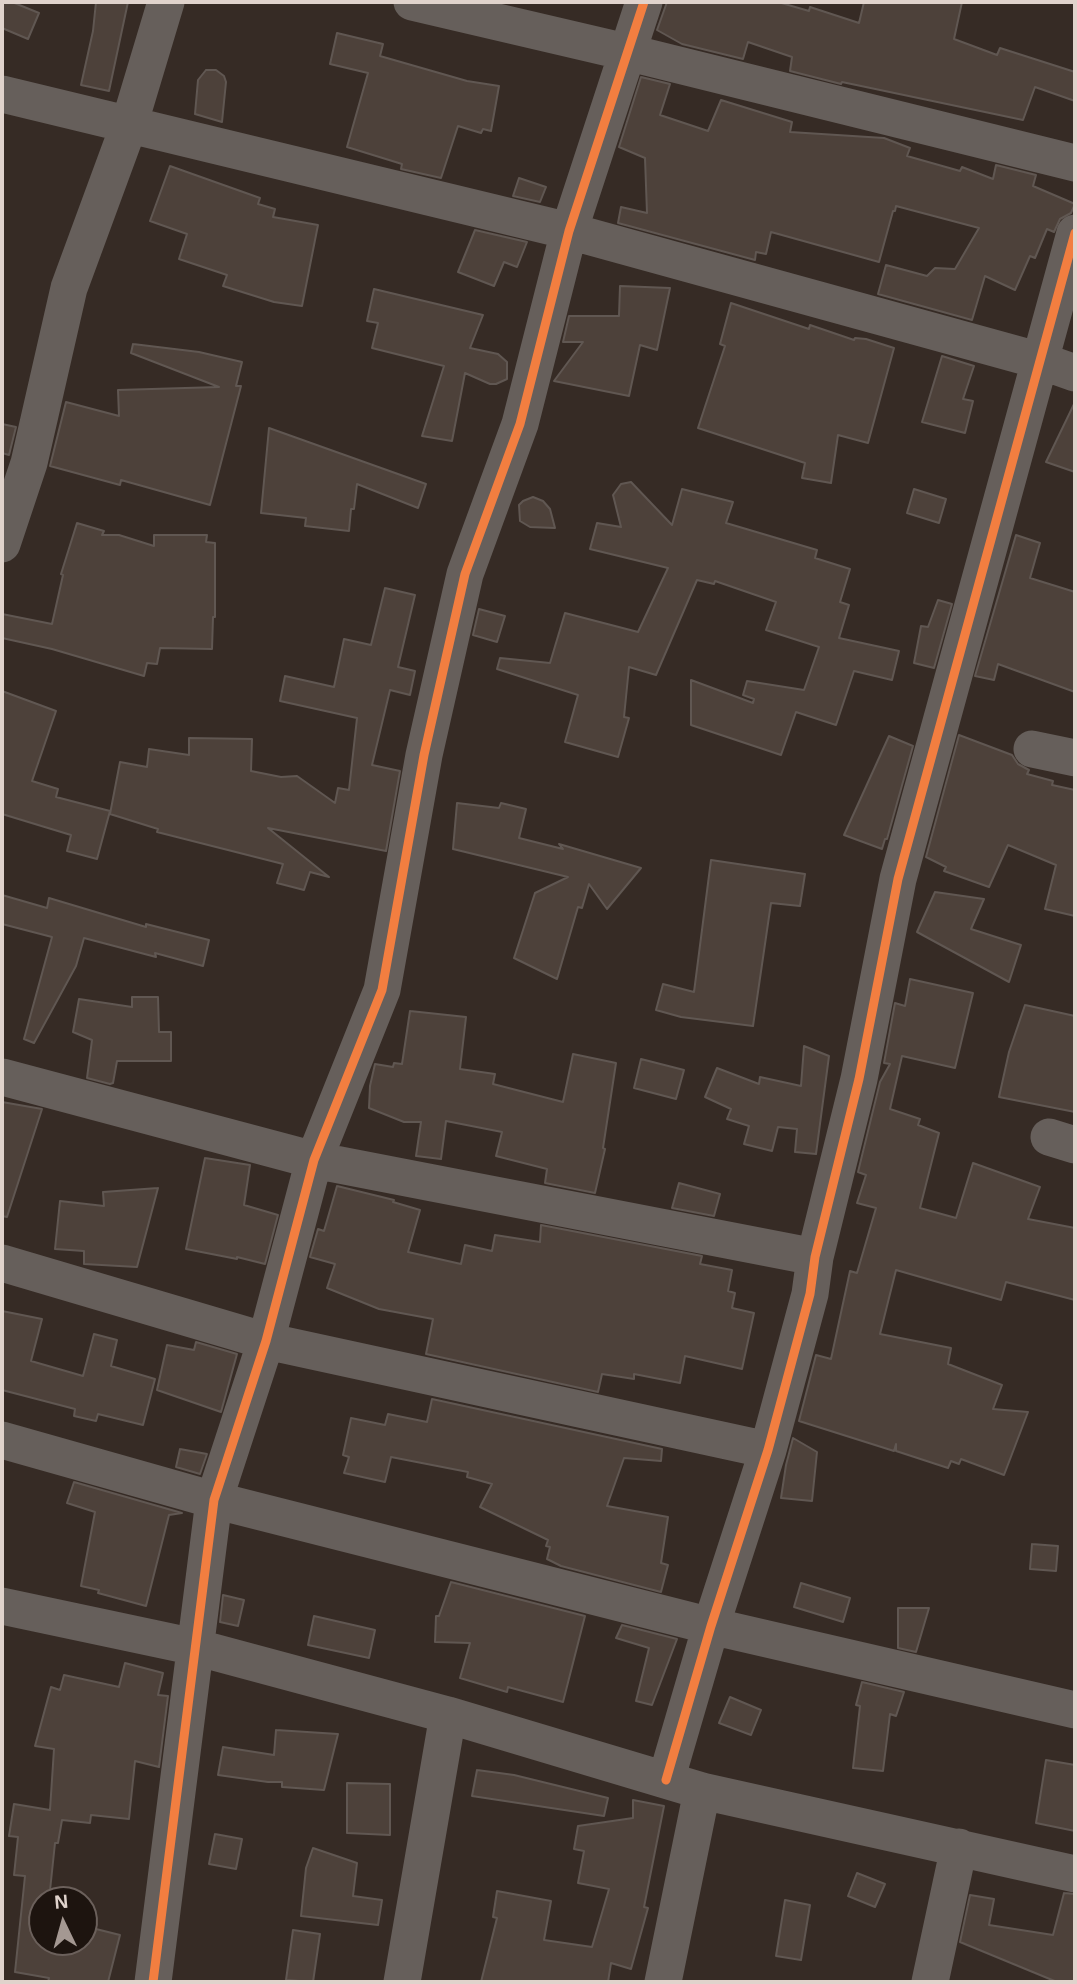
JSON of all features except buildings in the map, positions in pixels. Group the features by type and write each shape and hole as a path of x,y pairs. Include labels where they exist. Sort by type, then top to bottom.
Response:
{"street":[{"path":"2,544 29,463 69,288 129,125 166,2"},
{"path":"412,2 1075,163"},
{"path":"153,1982 214,1500 266,1341 314,1160 382,990 424,755 465,574 520,424 569,231 644,2"},
{"path":"2,94 569,231 1041,361 1075,373"},
{"path":"666,1780 711,1626 768,1450 810,1294 815,1257 859,1079 898,879 1075,233"},
{"path":"1032,748 1075,758"},
{"path":"2,1077 314,1160 815,1257"},
{"path":"2,1263 266,1341 768,1450"},
{"path":"2,1440 214,1500 711,1626 1075,1710"},
{"path":"2,1606 195,1647 447,1715 702,1791 1075,1874"},
{"path":"402,1982 447,1715"},
{"path":"663,1982 702,1791"},
{"path":"930,1982 959,1847"}],"cycle path":[{"path":"153,1982 214,1500 266,1341 314,1160 382,990 424,755 465,574 520,424 569,231 644,2"},
{"path":"666,1780 711,1626 768,1450 810,1294 815,1257 859,1079 898,879 1075,233"}]}
